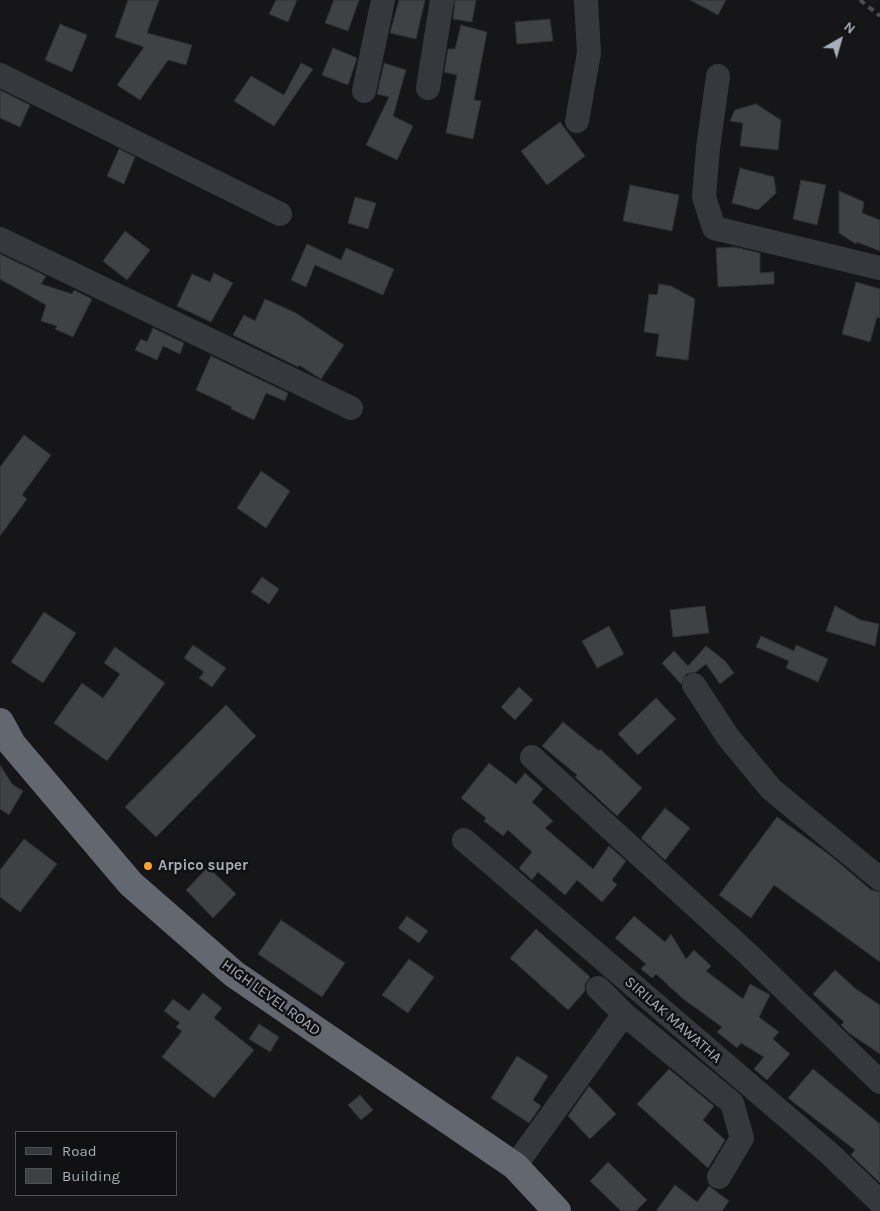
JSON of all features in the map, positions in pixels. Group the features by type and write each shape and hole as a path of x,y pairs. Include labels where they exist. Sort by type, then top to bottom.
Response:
{"highway":[{"name":"HIGH LEVEL ROAD","path":"0,722 12,744 131,884 230,979 515,1166 547,1210"},
{"name":"HIGH LEVEL ROAD","path":"0,742 48,807 123,891 230,979 498,1164 547,1210"}],"street":[{"path":"364,91 383,0"},
{"path":"428,88 442,0"},
{"path":"576,121 589,53 586,0"},
{"path":"0,74 280,214"},
{"path":"718,76 708,148 704,197 714,228 880,268"},
{"path":"0,239 351,408"},
{"path":"694,685 728,737 771,789 880,879"},
{"path":"532,757 748,954 880,1082"},
{"name":"SIRILAK MAWATHA","path":"464,840 830,1154 880,1202"},
{"path":"598,988 624,1014 732,1103 742,1138 719,1177"},
{"path":"515,1166 624,1014"}],"building":[{"path":"128,0 159,0 147,33 192,45 186,65 168,60 140,100 117,85 144,47 115,37"},
{"path":"276,0 297,0 288,22 269,14"},
{"path":"334,0 359,0 348,31 325,23"},
{"path":"399,0 425,0 416,39 390,33"},
{"path":"455,0 476,0 472,22 453,19"},
{"path":"690,0 726,0 718,15"},
{"path":"550,19 553,41 517,44 515,22"},
{"path":"60,24 87,35 72,72 45,60"},
{"path":"461,25 487,32 474,100 481,101 473,139 446,133 457,75 444,72 448,49 455,49"},
{"path":"333,48 357,58 348,85 322,75"},
{"path":"301,63 313,69 274,126 234,101 251,76 284,95"},
{"path":"384,63 406,70 393,116 413,126 397,160 366,145 389,97 377,94"},
{"path":"0,90 30,105 20,127 0,118"},
{"path":"756,104 781,120 778,150 740,146 743,123 730,121 735,110"},
{"path":"560,122 585,156 547,185 521,151"},
{"path":"119,149 135,157 124,184 107,176"},
{"path":"740,168 774,177 776,193 758,210 732,203"},
{"path":"801,180 826,185 817,225 793,219"},
{"path":"630,185 679,195 672,231 623,221"},
{"path":"839,191 864,202 862,213 880,220 880,251 857,242 856,244 839,233"},
{"path":"355,197 376,203 368,229 348,223"},
{"path":"125,231 150,250 127,280 103,261"},
{"path":"307,244 341,260 346,248 394,269 383,295 315,265 306,287 291,280"},
{"path":"734,247 760,253 760,273 774,272 774,284 718,287 716,248"},
{"path":"0,254 46,276 41,284 72,294 74,290 92,299 73,337 55,329 57,326 41,321 46,305 0,279"},
{"path":"214,273 233,283 211,322 177,306 192,274 210,282"},
{"path":"856,282 880,289 880,318 877,317 870,342 842,334"},
{"path":"659,284 671,286 695,299 688,360 656,356 659,334 644,332 649,294 657,295"},
{"path":"265,299 296,313 344,345 321,379 299,365 298,367 233,335 244,315 255,321"},
{"path":"153,328 184,343 180,354 163,346 157,360 135,350 141,339 147,342"},
{"path":"211,356 288,393 285,401 266,393 254,420 196,390"},
{"path":"24,435 51,455 22,495 27,499 0,536 0,467"},
{"path":"261,471 290,491 266,528 237,508"},
{"path":"262,577 279,589 269,604 251,592"},
{"path":"705,606 709,633 673,637 670,610"},
{"path":"835,606 861,620 879,624 875,646 826,631"},
{"path":"44,612 76,633 43,683 11,662"},
{"path":"609,626 624,654 597,668 582,641"},
{"path":"761,636 794,651 796,645 828,659 818,682 786,668 789,661 756,647"},
{"path":"193,645 226,668 212,687 199,678 204,672 184,658"},
{"path":"706,646 725,661 734,673 720,684 706,664 696,672 686,674 681,684 662,663 674,651 688,666"},
{"path":"115,647 165,683 107,761 54,723 82,683 103,698 120,674 104,663"},
{"path":"519,687 533,700 515,720 501,707"},
{"path":"656,698 676,719 638,755 618,734"},
{"path":"226,705 256,736 156,837 125,807"},
{"path":"563,722 599,751 600,749 642,788 617,816 575,777 577,775 542,746"},
{"path":"489,763 516,784 525,773 543,789 532,802 553,821 545,828 593,869 609,846 626,861 612,880 617,885 602,902 577,880 565,895 538,872 532,880 519,868 532,852 508,830 503,836 484,821 486,818 461,798"},
{"path":"0,765 12,784 23,791 9,815 0,809"},
{"path":"665,808 690,828 665,860 641,838"},
{"path":"777,817 831,856 871,890 880,892 880,962 774,885 751,918 719,895"},
{"path":"24,839 57,864 20,912 0,897 0,870"},
{"path":"208,867 236,894 213,918 186,890"},
{"path":"407,916 428,931 419,943 398,928"},
{"path":"634,916 665,942 671,934 686,959 694,950 711,966 706,971 743,999 750,984 770,995 759,1017 779,1032 773,1039 790,1054 767,1080 754,1069 764,1057 741,1043 737,1048 717,1032 722,1027 682,998 656,974 652,978 641,969 646,964 615,938"},
{"path":"281,920 345,963 322,997 258,954"},
{"path":"536,929 590,977 585,984 585,991 568,1010 510,958"},
{"path":"409,959 434,977 408,1013 382,995"},
{"path":"835,970 856,989 880,1005 880,1054 849,1033 841,1025 844,1022 813,994"},
{"path":"203,993 222,1008 214,1018 254,1050 214,1098 162,1057 182,1031 176,1027 180,1023 164,1011 173,999 189,1011"},
{"path":"259,1024 279,1037 270,1052 249,1039"},
{"path":"517,1056 548,1076 533,1100 541,1106 529,1123 491,1098"},
{"path":"669,1069 714,1106 703,1120 725,1140 708,1168 637,1104"},
{"path":"813,1069 880,1124 880,1183 851,1155 855,1150 788,1098"},
{"path":"589,1086 616,1114 590,1139 568,1116"},
{"path":"360,1095 373,1110 361,1120 348,1105"},
{"path":"608,1162 647,1200 636,1211 621,1211 590,1181"},
{"path":"675,1185 697,1202 709,1186 729,1201 722,1211 656,1211"}],"railway":[{"path":"860,0 880,16"}],"place":[{"name":"Arpico super","path":"148,866"}]}
